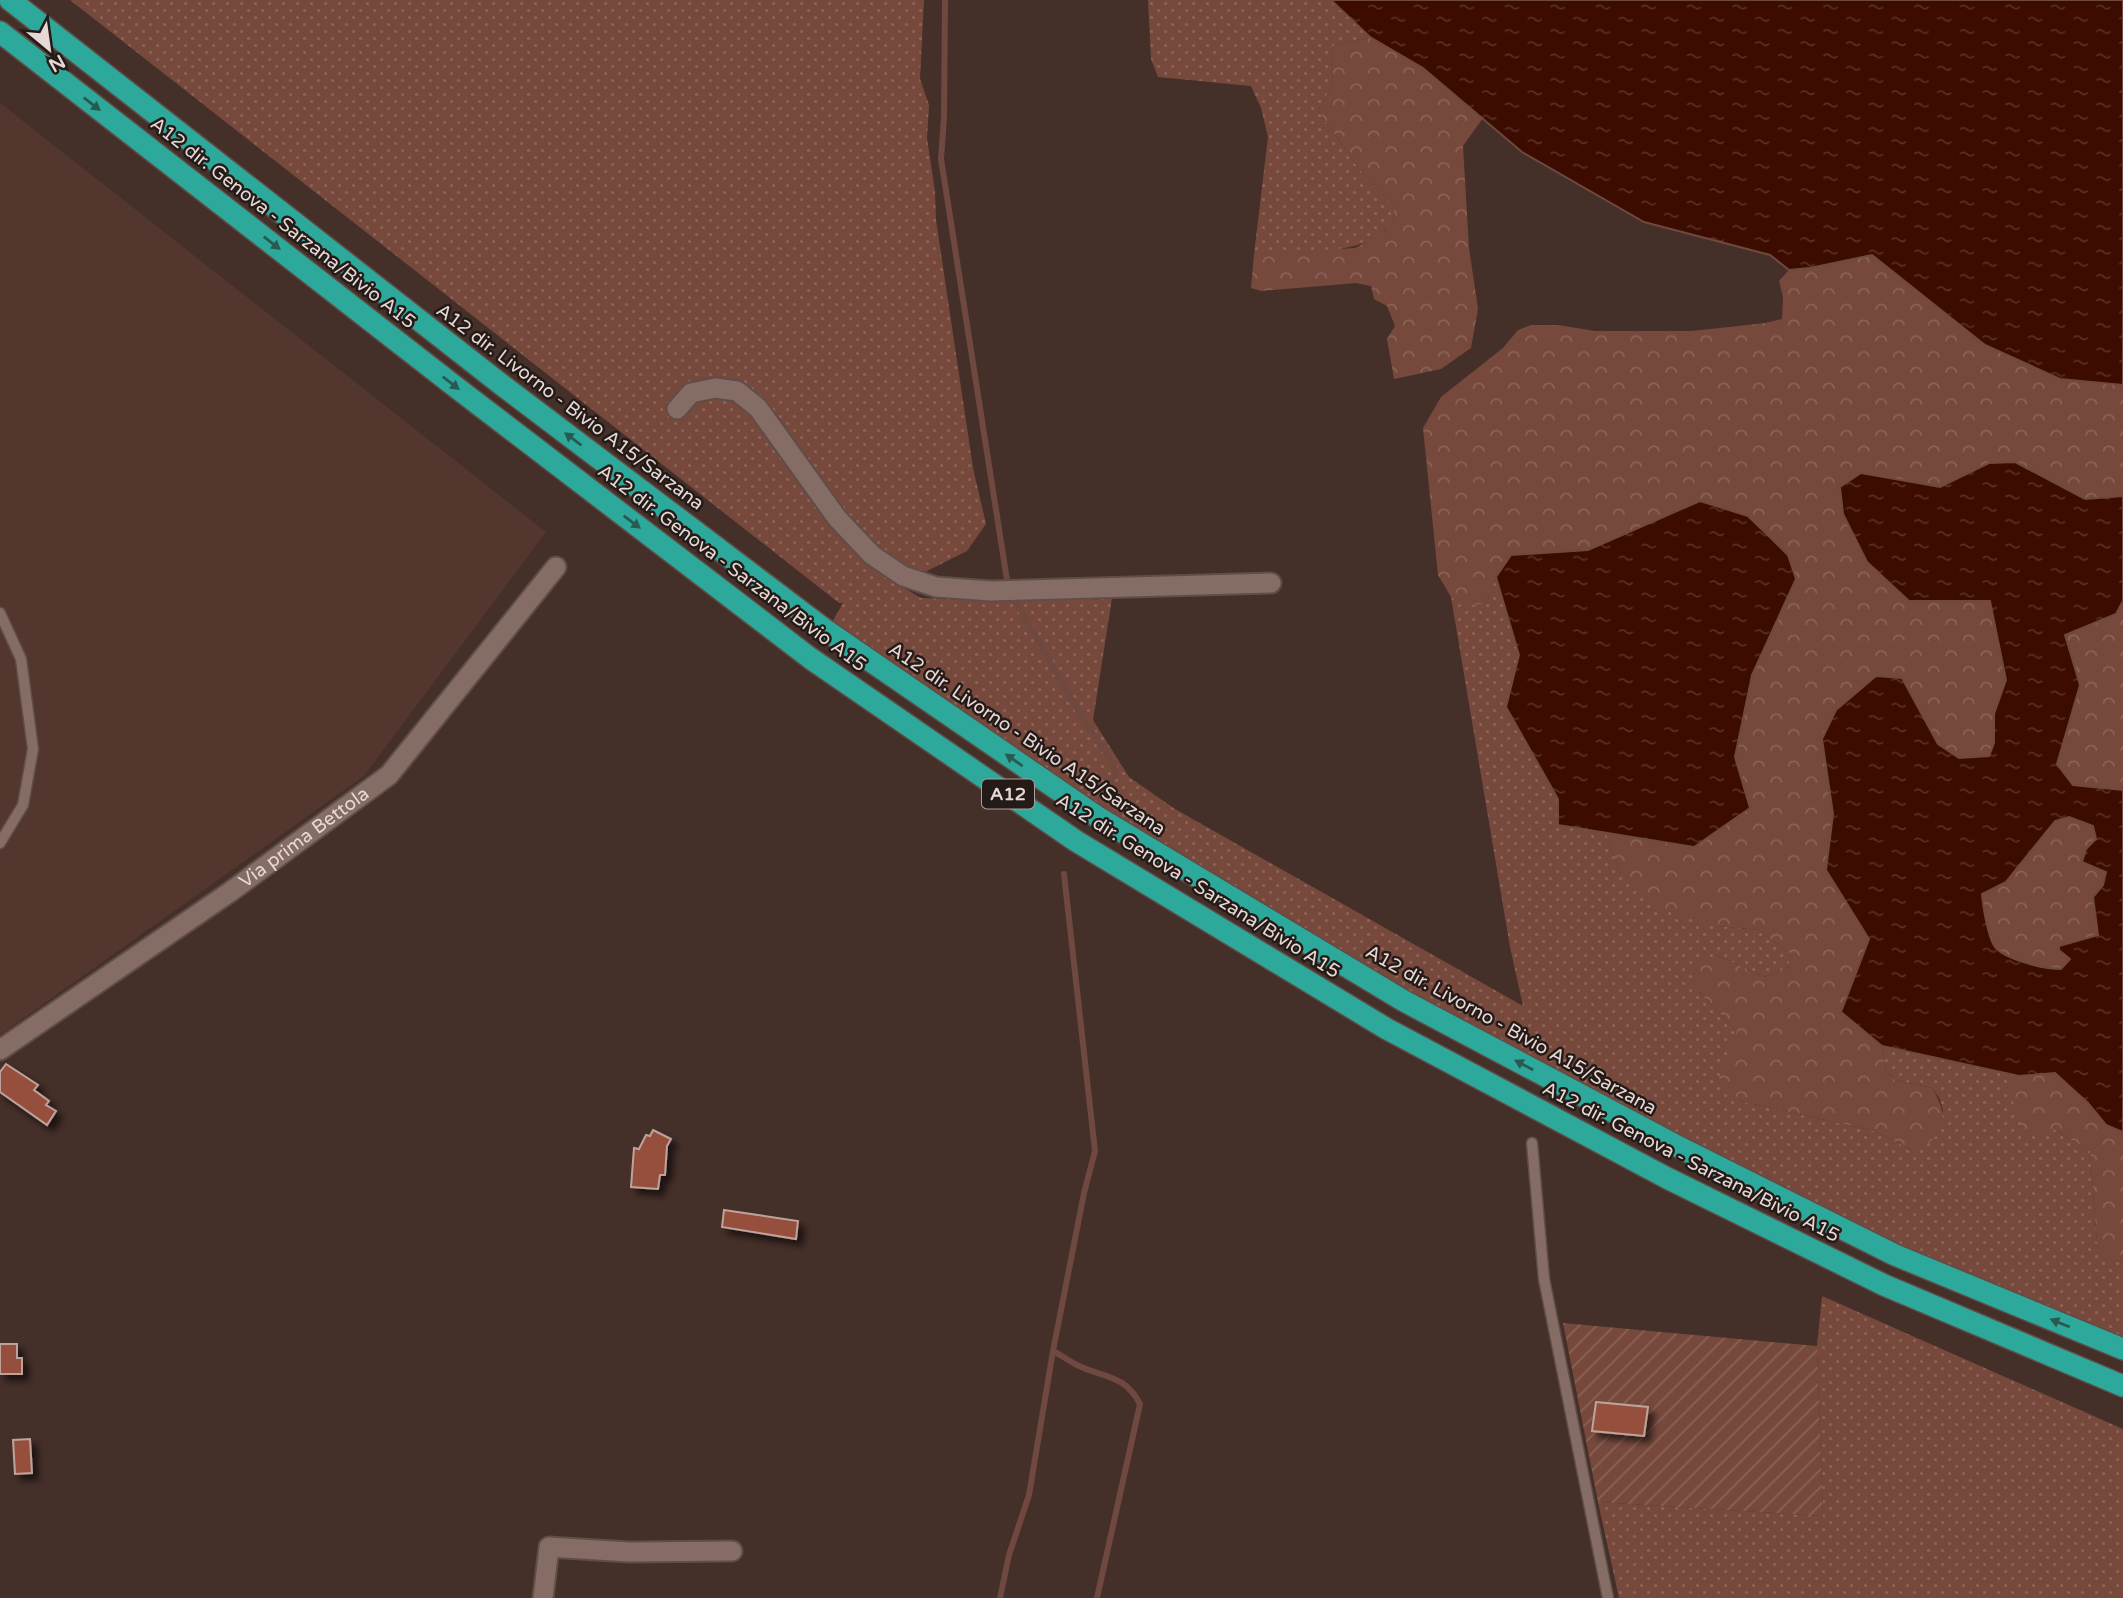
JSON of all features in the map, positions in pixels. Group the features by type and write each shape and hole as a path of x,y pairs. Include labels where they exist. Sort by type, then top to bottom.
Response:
{"highway":[{"name":"A12 dir. Livorno - Bivio A15/Sarzana","path":"10,0 502,385 805,615 1096,816 1404,1001 1681,1148 1895,1255 2123,1349"},
{"name":"A12 dir. Genova - Sarzana/Bivio A15","path":"0,32 810,659 1076,841 1387,1029 1667,1178 1884,1285 2123,1386"}],"street":[{"path":"677,409 691,393 715,388 737,391 758,408 837,519 872,555 904,576 936,587 990,591 1271,583"},
{"name":"Via prima Bettola","path":"0,1050 230,892 389,775 556,567"},
{"path":"542,1598 549,1547 629,1552 732,1551"}],"lane":[{"path":"0,613 21,659 33,749 23,805 0,843"},
{"path":"1532,1143 1544,1279 1608,1598"}],"shaded area":[{"path":"0,103 546,532 364,776 0,1035"}],"green space":[{"path":"70,0 924,0 920,79 929,105 927,138 936,220 973,468 986,524 967,551 899,585 921,598 1112,598 1093,720 1129,777 1175,809 1523,1006 1510,947 1451,597 1462,605 1486,604 1496,577 1519,655 1506,707 1558,799 1558,825 1606,832 1620,875 1718,926 1759,930 1791,954 1788,967 1765,977 1716,955 1698,991 1737,1031 1740,1101 1875,1131 1911,1150 1943,1111 1940,1099 1932,1088 1895,1080 1886,1071 1882,1046 2019,1076 2007,1087 2054,1129 2090,1151 2097,1243 2111,1263 2123,1259 2123,1349 1895,1255 1404,1001 827,631 843,603 839,603"},
{"path":"1148,0 1331,0 1370,37 1334,45 1331,55 1333,84 1318,111 1363,174 1394,205 1393,221 1384,233 1351,247 1254,254 1268,137 1261,108 1251,86 1158,77 1151,59"},
{"path":"1370,37 1423,68 1483,118 1463,146 1469,248 1478,309 1471,348 1441,369 1394,379 1387,339 1395,326 1387,306 1374,299 1371,286 1356,283 1261,291 1251,288 1254,254 1355,248 1385,232 1394,219 1394,205 1363,174 1318,111 1333,84 1331,55 1334,45"},
{"path":"1872,255 1985,345 2060,379 2123,385 2123,496 2085,499 2015,462 1989,463 1940,487 1861,473 1908,601 1990,601 2006,680 1994,714 1994,743 1990,756 1959,758 1938,744 1902,678 1822,739 1833,814 1826,870 1869,939 1841,1012 1882,1046 1886,1071 1895,1080 1932,1088 1941,1106 1942,1125 1931,1141 1911,1150 1875,1131 1740,1101 1719,1078 1737,1031 1698,991 1692,965 1716,955 1765,977 1788,967 1791,954 1759,930 1718,926 1649,904 1620,875 1606,832 1694,847 1750,808 1735,757 1752,675 1796,579 1699,501 1587,550 1511,555 1496,577 1486,604 1462,606 1451,597 1438,575 1423,428 1441,397 1503,348 1518,330 1531,325 1558,325 1595,331 1692,331 1765,323 1782,319 1783,297 1779,281 1789,270"},
{"path":"2123,601 2123,790 2073,785 2057,765 2080,685 2065,635 2116,614"},
{"path":"2069,817 2093,826 2096,839 2086,849 2106,872 2103,885 2093,897 2098,936 2059,950 2070,958 2061,969 2054,969 2016,960 1994,947 1987,929 1982,893 2006,882 2055,821"},
{"path":"2055,1073 2088,1103 2106,1125 2123,1132 2123,1259 2111,1263 2100,1257 2097,1243 2090,1151 2054,1129 2027,1138 2007,1086 2019,1076"},
{"path":"1822,1296 2123,1429 2123,1598 1619,1598 1598,1502 1823,1516 1817,1346"},
{"path":"1563,1323 1817,1346 1823,1516 1598,1502"}],"water":[{"path":"1331,0 2123,0 2123,385 2060,379 1985,345 1872,255 1789,270 1770,255 1644,222 1522,152 1423,68 1370,37"},
{"path":"2015,462 2085,499 2123,496 2123,601 2116,614 2065,635 2080,685 2057,764 2073,785 2123,790 2123,1132 2106,1125 2088,1103 2055,1073 2019,1076 1882,1046 1841,1012 1869,939 1826,870 1833,814 1822,739 1836,710 1876,676 1902,678 1938,744 1959,758 1989,756 1994,743 1994,714 2006,680 1990,601 1909,601 1867,562 1843,514 1840,487 1861,473 1940,487 1989,463","holes":["2069,817 2093,826 2096,839 2086,849 2082,862 2106,872 2103,885 2093,897 2098,935 2059,946 2059,950 2070,959 2061,969 2026,963 2000,952 1990,937 1982,894 2006,882 2055,821"]},
{"path":"1700,501 1748,516 1788,555 1796,579 1752,675 1735,757 1750,808 1694,847 1558,825 1558,799 1506,707 1519,655 1496,577 1511,555 1588,550"}],"building":[{"path":"6,1064 38,1085 34,1090 49,1101 46,1105 56,1111 47,1125 0,1092 0,1072"},
{"path":"653,1130 671,1139 667,1146 665,1175 660,1175 658,1189 631,1187 634,1148 639,1149 646,1135 650,1136"},
{"path":"724,1210 798,1221 796,1239 722,1227"},
{"path":"0,1344 17,1344 17,1358 22,1358 22,1374 0,1374"},
{"path":"1596,1402 1648,1407 1644,1436 1592,1431"},
{"path":"30,1439 32,1473 15,1474 13,1440"}],"waterway":[{"path":"945,0 941,159 1007,580"},
{"path":"1016,602 1081,716 1114,765 1115,774 1098,797"},
{"path":"1064,874 1095,1151 1084,1193 1053,1351 1077,1365 1120,1382 1134,1394 1140,1404 1097,1598"},
{"path":"1000,1598 1009,1555 1029,1495 1053,1351"}]}
